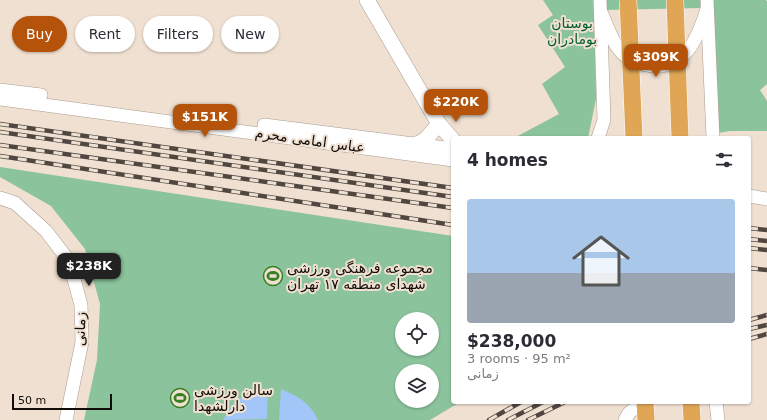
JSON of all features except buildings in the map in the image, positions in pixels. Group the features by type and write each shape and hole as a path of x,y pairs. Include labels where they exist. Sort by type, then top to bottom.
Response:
{"highway":[{"path":"628,0 634,136"},
{"path":"675,0 680,136"},
{"path":"644,404 646,420"},
{"path":"691,404 692,420"}],"main road":[{"path":"366,0 439,124 451,138"},
{"path":"415,149 439,124"}],"street":[{"path":"600,6 621,52 637,63 652,66 666,65 678,60 686,54 700,32 707,5"},
{"path":"707,5 713,136"},
{"path":"600,6 604,120 608,136"},
{"name":"عباس امامی محرم","path":"0,90 226,124 415,149 451,149"},
{"name":"عباس امامی محرم","path":"0,99 226,124"},
{"path":"599,136 604,120"},
{"name":"عباس امامی محرم","path":"415,149 451,159"},
{"path":"751,196 767,199"},
{"name":"زمانی","path":"0,198 15,203 46,230 69,261 81,305 82,342 66,420"},
{"path":"625,420 629,413 641,404"},
{"path":"716,404 718,420"}],"green space":[{"name":"بوستان بومادران","path":"543,0 595,0 596,99 588,136 518,136 559,114 542,84 565,67 538,25 553,15"},
{"path":"606,0 701,0 701,8 606,10"},
{"path":"712,0 766,0 767,2 767,84 760,90 767,101 767,131 730,131 718,133"},
{"name":"مجموعه فرهنگی ورزشی شهدای منطقه ۱۷ تهران","path":"0,167 451,236 451,404 457,404 430,420 84,420 97,360 100,304 85,249 51,206 0,177"}],"water":[{"path":"268,388 267,419 223,420 236,400"},
{"path":"281,389 293,394 303,401 315,414 318,420 279,420"}],"railway":[{"path":"0,124 451,188"},
{"path":"0,132 451,197"},
{"path":"0,145 451,208"},
{"path":"0,156 451,225"},
{"path":"751,228 767,230"},
{"path":"751,239 767,241"},
{"path":"751,248 767,250"},
{"path":"751,268 767,270"},
{"path":"751,319 767,315"},
{"path":"751,329 767,325"},
{"path":"751,338 767,334"},
{"path":"489,420 517,404"},
{"path":"508,420 539,404"},
{"path":"528,420 561,404"}],"place":[{"name":"مجموعه فرهنگی ورزشی شهدای منطقه ۱۷ تهران","path":"273,276"},
{"name":"سالن ورزشی دارلشهدا","path":"180,398"}]}
